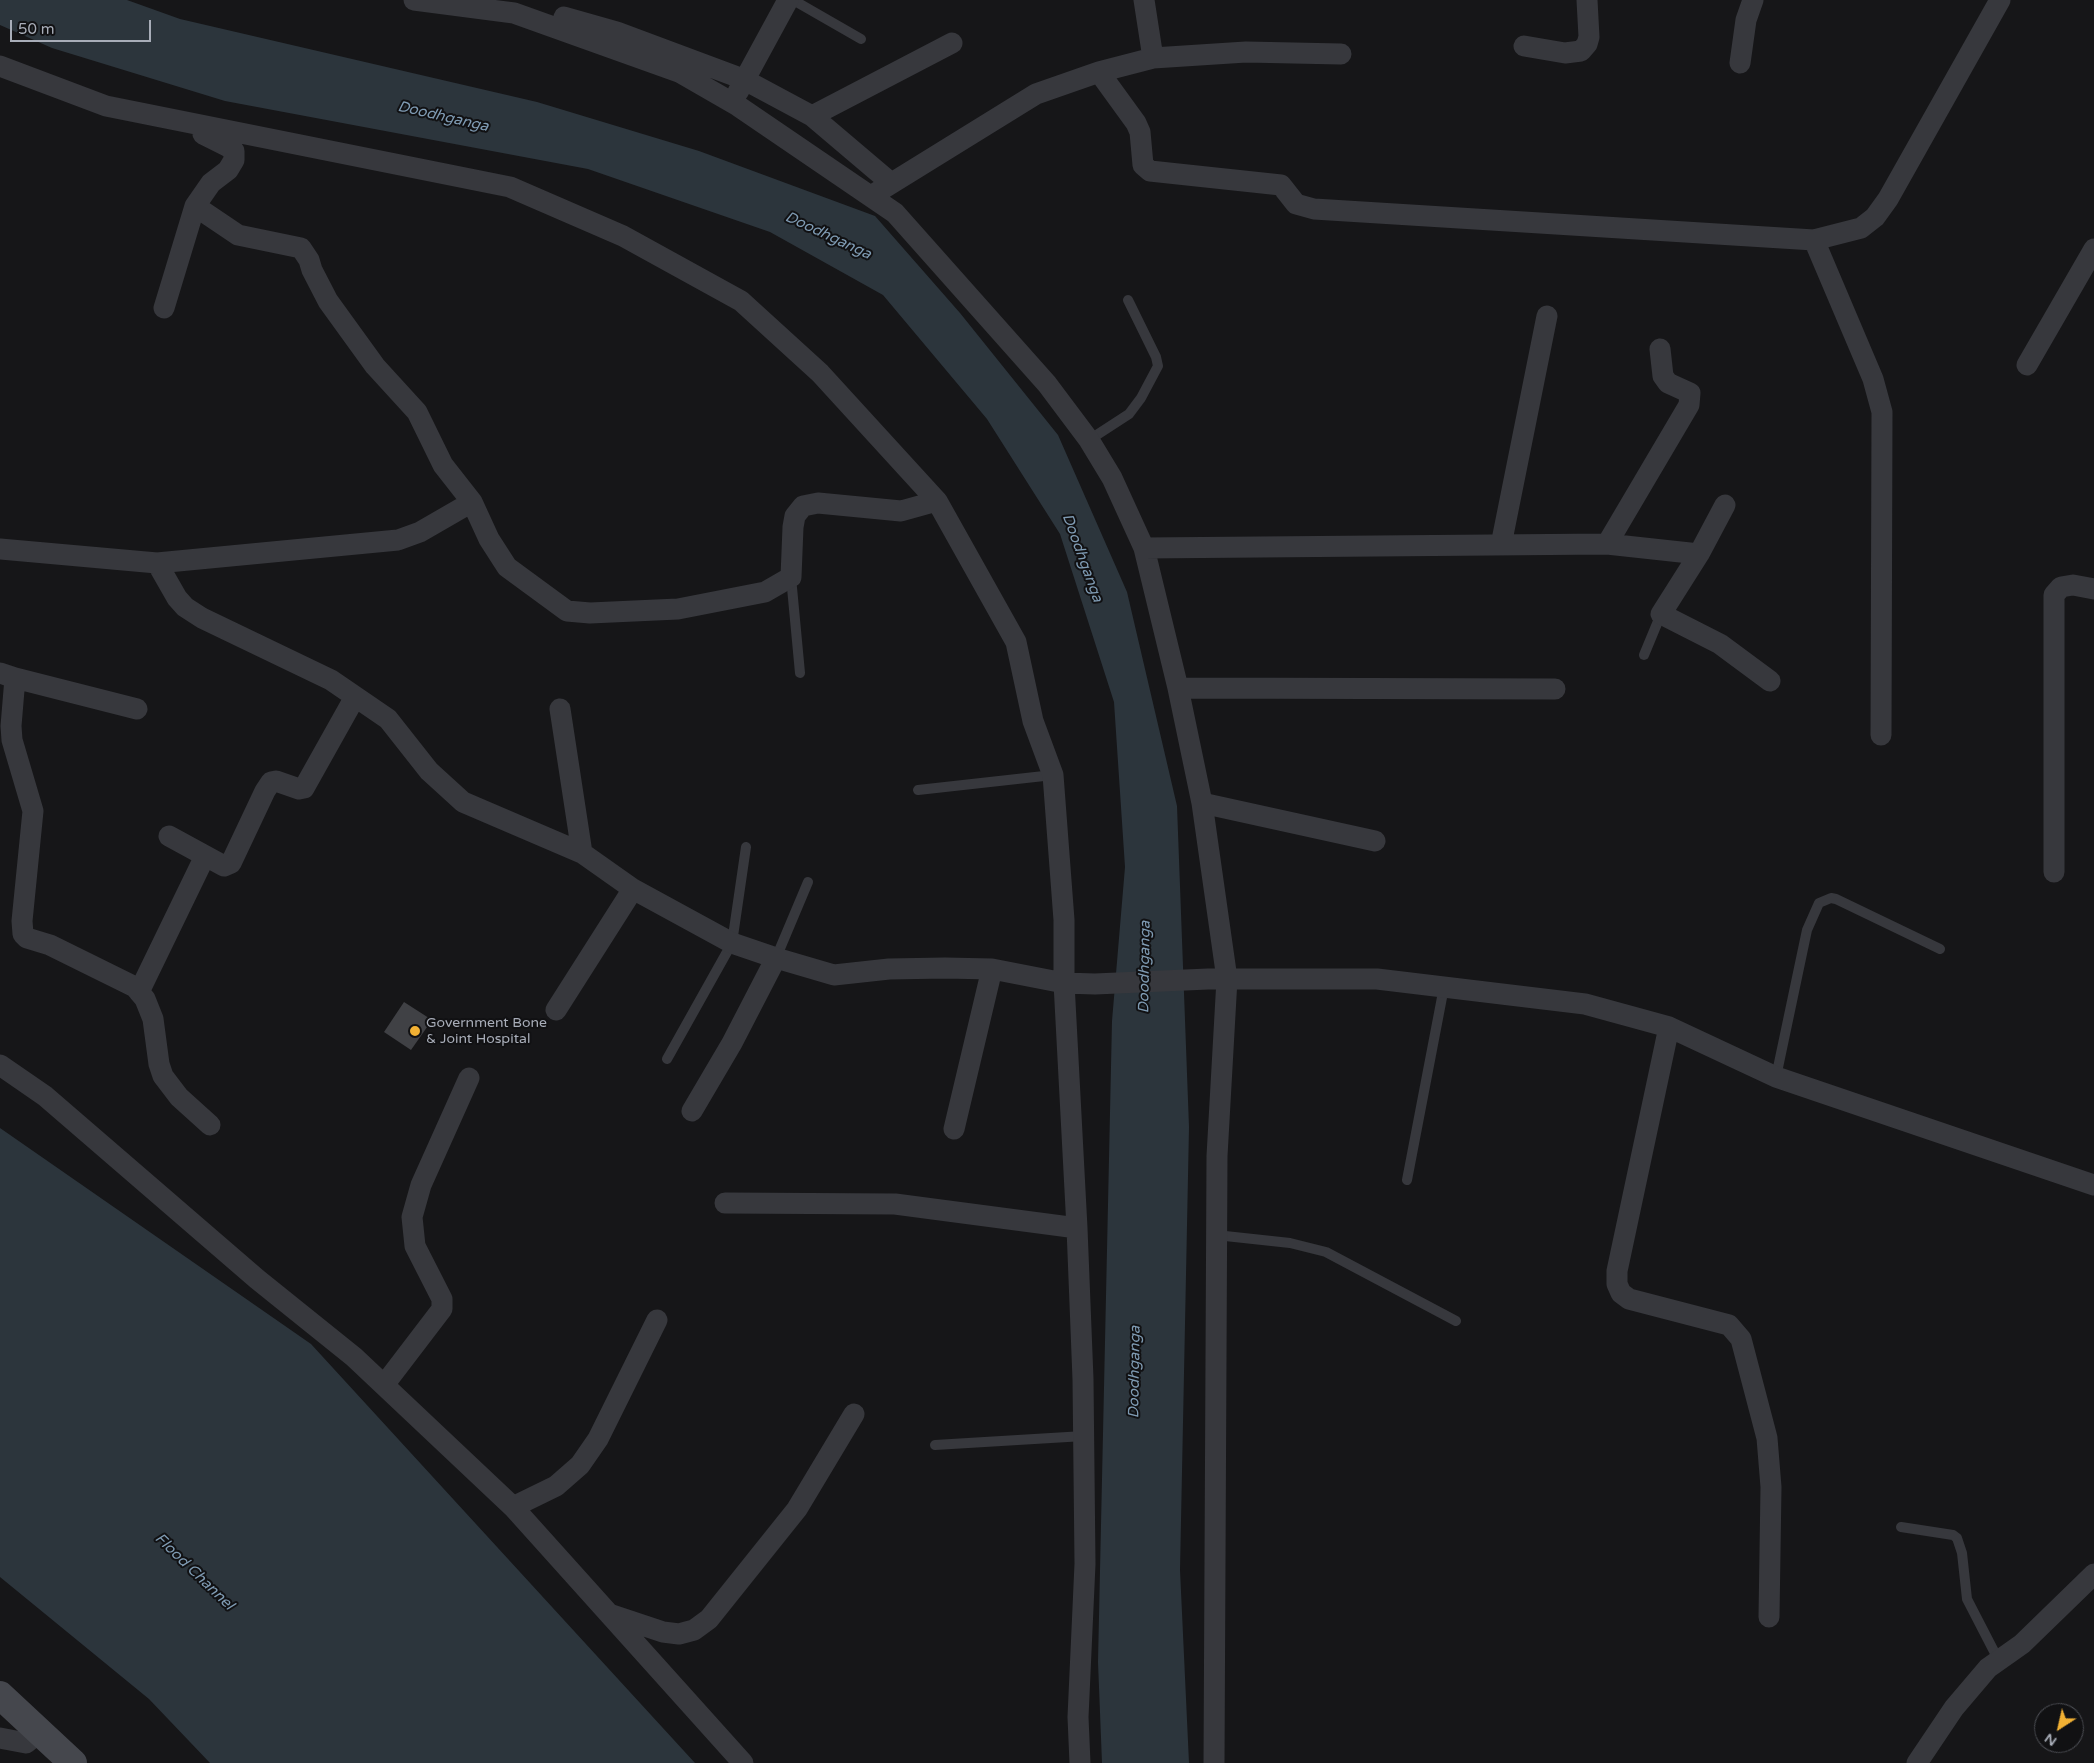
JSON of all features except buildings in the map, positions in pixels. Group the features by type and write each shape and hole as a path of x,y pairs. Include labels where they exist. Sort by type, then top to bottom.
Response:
{"main road":[{"path":"0,1695 41,1731 73,1763"}],"street":[{"path":"414,0 514,13 552,14 617,32 743,79 812,116 891,183"},
{"path":"733,103 743,79 788,0"},
{"path":"1144,0 1153,58"},
{"path":"1524,46 1566,53 1581,51 1587,44 1589,37 1588,0"},
{"path":"1740,63 1746,20 1753,0"},
{"path":"1099,72 1136,123 1140,132 1143,165 1150,171 1281,185 1296,204 1314,209 1814,240 1861,228 1874,217 1888,199 2000,0"},
{"path":"514,13 679,72 733,103 895,213 1047,384 1089,440 1112,478 1144,548 1178,688 1202,803 1217,979 1214,1763"},
{"path":"812,116 952,43"},
{"path":"871,196 1036,94 1099,72 1153,58 1246,52 1341,54"},
{"path":"0,66 106,106 510,187 623,236 741,301 820,373 937,501 1016,642 1033,721 1053,775 1064,920 1064,983 1078,1228 1084,1436 1085,1564 1078,1717 1080,1763"},
{"path":"164,308 195,206 211,183 232,166 234,151 168,119"},
{"path":"195,206 238,234 301,248 309,260 312,270 328,300 375,366 417,412 443,465 472,502 489,539 507,567 567,611 590,614 678,609 765,592 791,577 793,527 795,516 803,506 818,503 901,511 937,501"},
{"path":"1814,240 1873,379 1882,412 1881,735"},
{"path":"2027,365 2094,249"},
{"path":"1501,545 1547,316"},
{"path":"1607,544 1689,405 1690,393 1668,383 1663,376 1660,349"},
{"path":"0,549 157,563 398,540 420,532 472,502"},
{"path":"1724,505 1699,554 1661,614 1720,644 1770,681"},
{"path":"1144,548 1607,544 1699,554"},
{"path":"157,563 177,598 185,607 202,618 330,680 388,719 429,771 463,802 582,853 633,889 732,943 776,958 834,975 889,970 992,969 1064,983 1095,984 1217,979 1377,979 1584,1004 1669,1027 1776,1077 2094,1185"},
{"path":"2054,872 2054,595 2061,587 2073,585 2094,589"},
{"path":"137,709 8,676 12,740 33,810 22,921 23,934 27,938 50,945 128,982 139,992 145,999 153,1020 159,1064 163,1076 179,1097 210,1124"},
{"path":"1178,688 1555,689"},
{"path":"169,836 224,866 232,863 264,791 271,782 276,781 294,788 304,788 355,697"},
{"path":"560,709 582,853"},
{"path":"1202,803 1375,841"},
{"path":"139,992 205,856"},
{"path":"556,1010 633,889"},
{"path":"692,1111 732,1044 776,958"},
{"path":"954,1129 992,969"},
{"path":"1669,1027 1617,1271 1617,1284 1621,1293 1629,1299 1729,1325 1741,1339 1767,1438 1771,1487 1769,1617"},
{"path":"0,1064 45,1096 256,1279 354,1357 384,1385 513,1507 743,1763"},
{"path":"384,1385 442,1309 442,1299 415,1246 412,1217 421,1185 469,1078"},
{"path":"725,1203 895,1204 1078,1228"},
{"path":"513,1507 556,1486 580,1465 598,1439 656,1320"},
{"path":"612,1615 663,1632 679,1634 694,1630 709,1619 797,1509 854,1414"},
{"path":"1917,1763 1954,1708 1988,1668 2022,1644 2094,1574"},
{"path":"0,1738 26,1743 41,1731"}],"lane":[{"path":"793,0 862,39"},
{"path":"1089,440 1129,414 1141,398 1158,366 1156,357 1128,300"},
{"path":"791,577 800,673"},
{"path":"1644,655 1661,614"},
{"path":"918,790 1053,775"},
{"path":"667,1059 732,943 746,847"},
{"path":"776,958 808,882"},
{"path":"1776,1077 1807,930 1819,903 1831,898 1836,899 1940,949"},
{"path":"1408,1180 1444,987"},
{"path":"1216,1234 1290,1243 1326,1252 1456,1321"},
{"path":"935,1446 1084,1436"},
{"path":"1901,1527 1953,1535 1957,1538 1962,1553 1967,1599 1998,1661"}],"water":[{"name":"Doodhganga","path":"0,0 127,0 180,19 537,102 699,151 875,216 960,313 1058,435 1127,592 1177,806 1189,1127 1180,1570 1189,1763 1102,1763 1098,1662 1112,1021 1125,867 1114,702 1060,534 987,419 883,295 770,232 588,169 225,101 52,48 0,25"},
{"name":"Flood Channel","path":"0,1128 311,1344 695,1763 210,1763 149,1699 0,1577"}],"place":[{"name":"Government Bone & Joint Hospital","path":"415,1031"}]}
